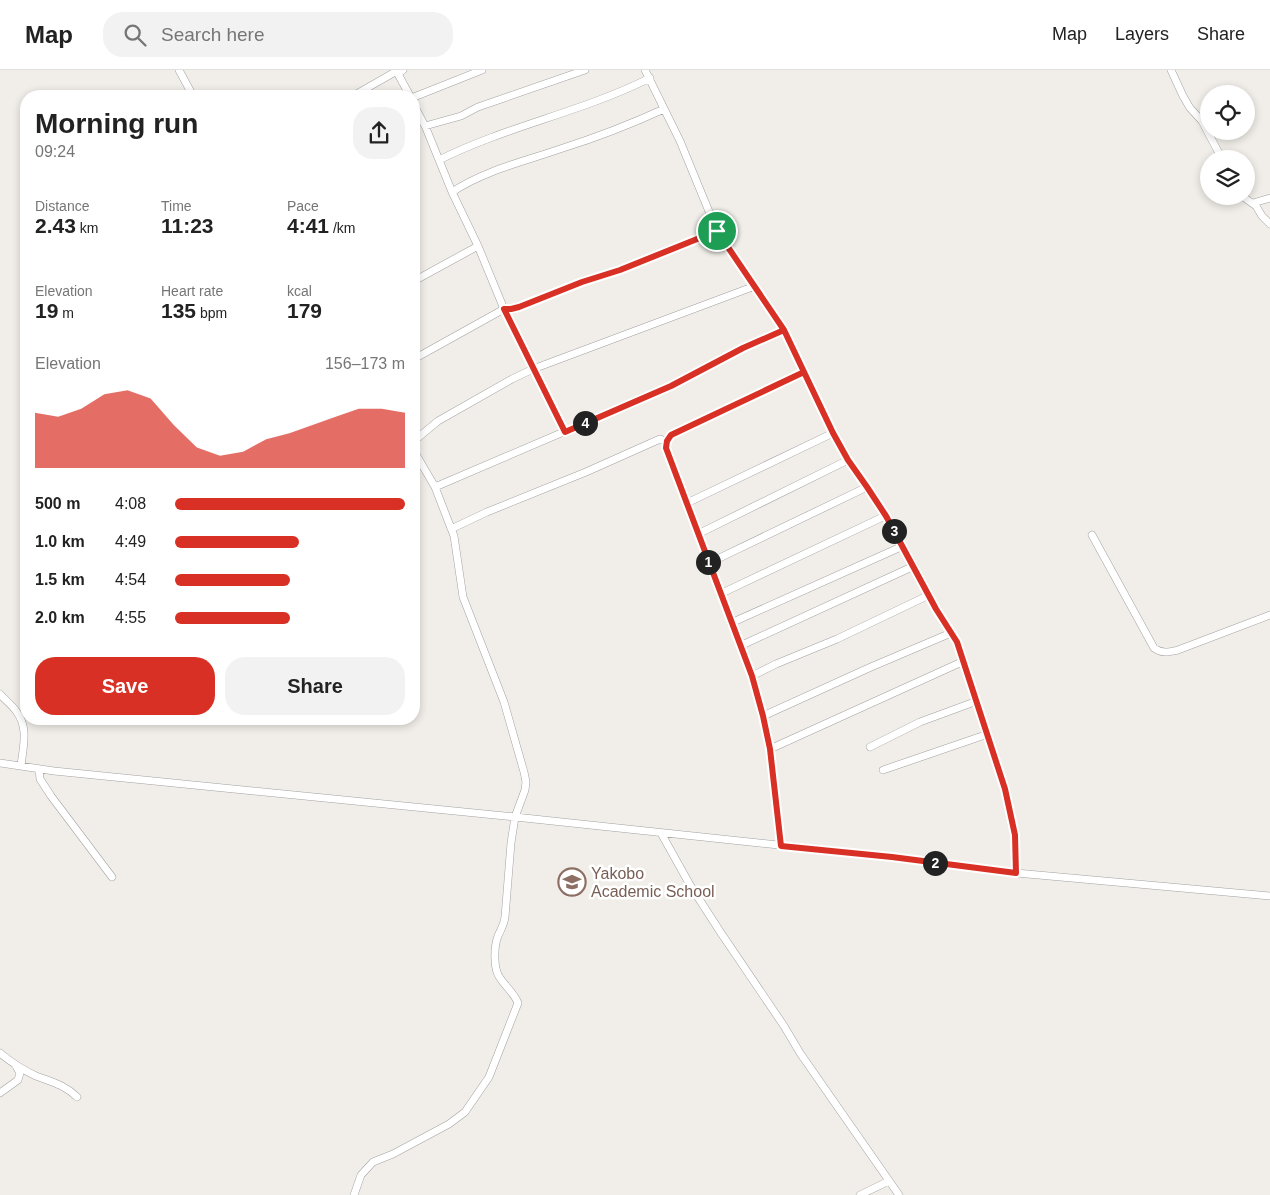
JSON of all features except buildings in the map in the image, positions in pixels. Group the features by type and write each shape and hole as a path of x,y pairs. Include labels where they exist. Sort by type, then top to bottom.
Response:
{"street":[{"path":"179,70 190,90"},
{"path":"420,95 482,70"},
{"path":"424,126 461,116 478,107 585,70"},
{"path":"645,70 680,140 717,231 784,330 833,433 848,460 886,516 929,596 957,642 1005,789 1014,826 1016,873"},
{"path":"1171,70 1183,96 1190,108 1202,121 1217,150"},
{"path":"363,90 394,72 401,72 408,90"},
{"path":"439,160 477,142 608,97 650,78"},
{"path":"452,192 468,182 517,163 622,128 664,109"},
{"path":"420,118 478,246 504,309 565,432"},
{"path":"1255,202 1270,198"},
{"path":"1255,205 1270,224"},
{"path":"420,357 504,309 519,307 582,282 620,270 717,231"},
{"path":"420,278 478,246"},
{"path":"420,436 438,421 533,369 755,286"},
{"path":"434,487 671,386 743,348 784,330"},
{"path":"781,846 770,749 752,676 666,448 667,441 671,435 804,372"},
{"path":"687,503 833,433"},
{"path":"451,529 519,498 586,472 660,439 667,441"},
{"path":"698,534 848,460"},
{"path":"354,1195 361,1175 368,1166 436,1132 465,1112 489,1077 518,1003 516,996 500,979 495,968 498,936 504,927 515,817 525,790 526,782 523,764 513,737 504,702 467,610 460,584 457,554 451,529 434,487 420,462"},
{"path":"709,563 867,487"},
{"path":"720,594 886,516"},
{"path":"1092,535 1154,648 1160,652 1178,650 1270,616"},
{"path":"731,623 903,546"},
{"path":"740,646 914,566"},
{"path":"752,676 929,596"},
{"path":"763,716 952,633"},
{"path":"770,749 964,661"},
{"path":"0,694 15,709 20,718"},
{"path":"870,747 920,722 977,701"},
{"path":"21,766 24,725"},
{"path":"883,770 988,734"},
{"path":"0,763 40,769 892,857 1016,873 1270,896"},
{"path":"40,769 40,779 112,877"},
{"path":"661,833 726,941 784,1026 800,1053 898,1195"},
{"path":"0,1053 16,1066 58,1083 78,1097"},
{"path":"0,1093 18,1080 20,1073 16,1066"},
{"path":"860,1195 889,1181"}],"place":[{"name":"Yakobo Academic School","path":"572,882"}],"route":[{"path":"717,231 620,270 582,282 519,307 504,309 565,432 671,386 743,348 784,330 793,349 804,372 807,380 833,433 848,460 886,516 936,609 957,642 1005,789 1014,826 1016,873 892,857 781,846 770,749 752,676 666,448 667,441 671,435 804,372 784,330 717,231"}]}
